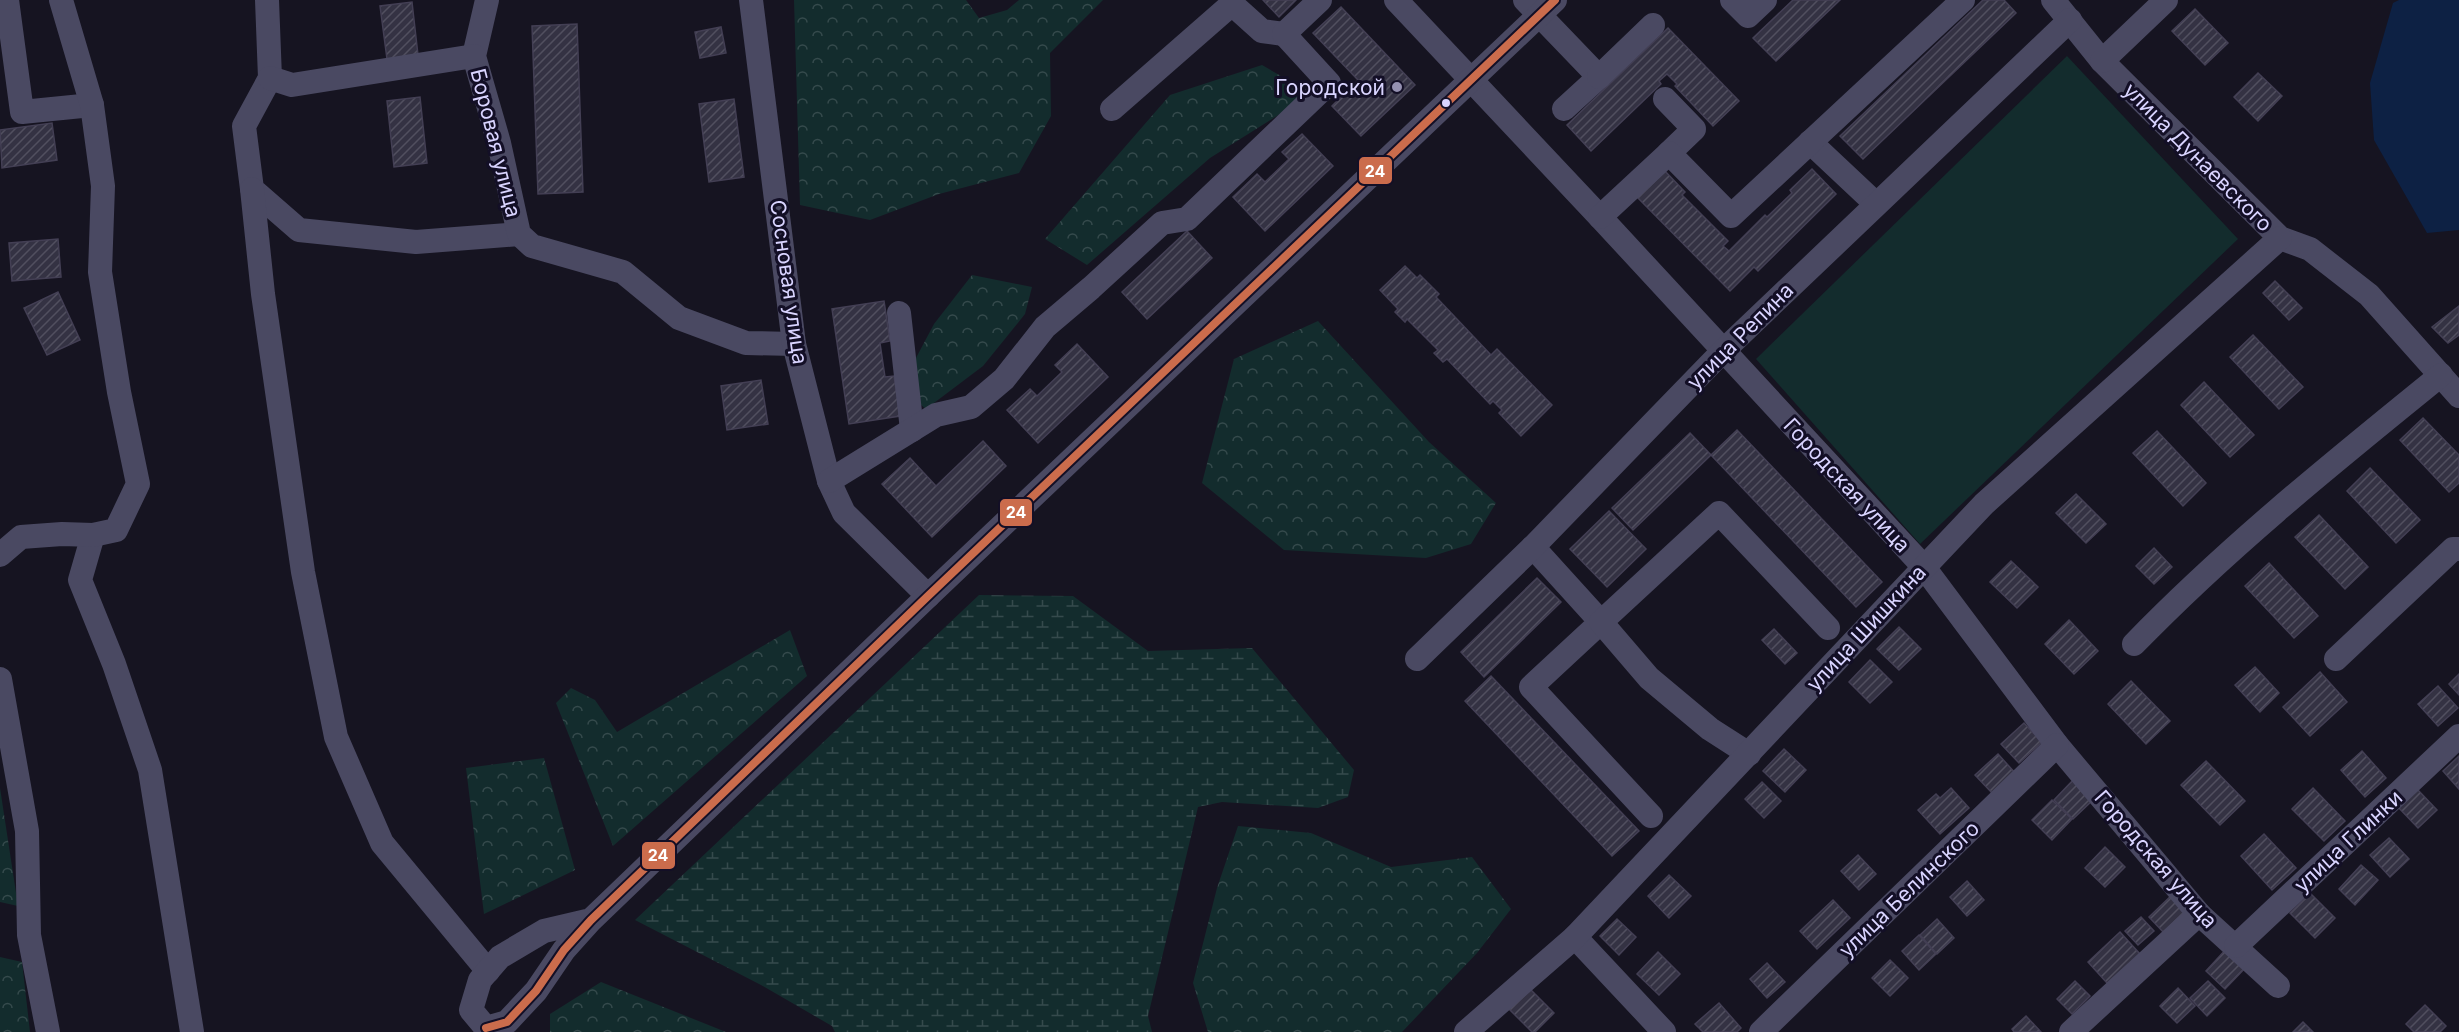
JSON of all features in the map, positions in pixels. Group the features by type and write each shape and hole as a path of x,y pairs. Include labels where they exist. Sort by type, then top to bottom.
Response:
{"street":[{"path":"7,0 22,112 92,105"},
{"path":"0,555 21,537 62,534 93,535 116,530 138,484 119,393 100,272 103,186 92,105 61,0"},
{"path":"267,0 270,78 244,126 263,294 303,572 336,738 382,843 488,971"},
{"name":"Боровая улица","path":"487,0 474,56 499,143 519,234 532,246 623,272 679,318 746,343 794,344"},
{"name":"Сосновая улица","path":"751,0 794,344 829,481 844,513 928,596"},
{"path":"1284,34 1320,0"},
{"name":"Городская улица","path":"1395,0 1600,217 1923,566 2057,745 2199,914 2278,986"},
{"path":"1732,0 1748,16 1765,0"},
{"path":"1669,153 1731,216 1963,0"},
{"name":"улица Дунаевского","path":"2053,0 2102,61 2280,238 2310,249 2369,295 2459,396"},
{"path":"2102,61 2166,0"},
{"path":"829,481 936,415 971,407 1004,379 1045,327 1162,223 1187,219 1329,83 1284,34 1262,31 1232,4 1112,109"},
{"path":"591,920 544,931 500,957 480,980 471,1010 486,1028 509,1027 564,950 591,920 1471,80 1540,5 1599,77"},
{"name":"улица Репина","path":"1417,659 1533,547 1724,351 2070,20"},
{"path":"1564,109 1653,25"},
{"path":"270,78 292,85 474,56"},
{"path":"1600,217 1694,129 1665,99"},
{"path":"1810,142 1876,204"},
{"path":"252,189 299,230 416,242 519,234"},
{"name":"улица Шишкина","path":"1466,1032 1575,937 1984,504 2280,238"},
{"path":"899,313 912,430"},
{"path":"2134,644 2178,598 2268,518 2441,375"},
{"path":"1651,816 1531,687 1719,513 1828,628"},
{"path":"93,535 80,580 114,664 150,770 192,1032"},
{"path":"1533,547 1649,678 1710,729 1749,754"},
{"path":"2336,659 2453,549 2459,549"},
{"path":"0,679 27,831 29,935 48,1032"},
{"name":"улица Глинки","path":"2236,946 2459,736"},
{"name":"улица Белинского","path":"1761,1032 2057,745"},
{"path":"2072,1032 2199,914"},
{"path":"1575,937 1664,1032"}],"green space":[{"path":"794,0 966,0 979,18 1007,10 1019,0 1103,0 1050,53 1051,116 1019,173 939,194 870,220 800,205"},
{"path":"2067,56 2238,239 1920,544 1756,359"},
{"path":"1262,65 1312,94 1210,158 1087,265 1045,239 1170,95"},
{"path":"972,275 1032,287 1025,314 983,366 926,409 900,388 934,324"},
{"path":"1318,321 1429,442 1496,503 1471,544 1426,558 1284,550 1202,483 1234,359"},
{"path":"979,595 1073,596 1148,651 1252,648 1354,770 1348,797 1318,808 1222,802 1198,807 1148,1016 1152,1032 835,1032 832,1026 761,985 635,920"},
{"path":"790,630 807,676 613,846 556,703 571,688 595,700 617,732"},
{"path":"544,758 575,870 484,914 466,768"},
{"path":"0,788 18,906 0,902"},
{"path":"1238,826 1311,833 1391,867 1472,857 1511,909 1477,953 1402,1032 1208,1032 1193,983 1217,888"},
{"path":"0,957 22,962 30,1032 0,1032"},
{"path":"601,982 726,1032 550,1032 550,1014"}],"water":[{"path":"2399,0 2459,0 2459,230 2427,233 2374,140 2370,83 2393,3"}],"building":[{"path":"1263,0 1296,0 1279,17"},
{"path":"1793,0 1840,0 1776,61 1753,38"},
{"path":"1983,0 2004,0 2016,13 1863,159 1840,136"},
{"path":"412,2 418,55 387,59 380,6"},
{"path":"1341,7 1415,85 1361,136 1332,106 1358,80 1313,33"},
{"path":"2195,9 2228,43 2205,65 2172,31"},
{"path":"577,24 583,192 538,194 532,26"},
{"path":"721,27 726,53 700,58 695,32"},
{"path":"1668,28 1739,101 1713,126 1675,86 1677,84 1667,74 1659,81 1661,84 1591,151 1567,125"},
{"path":"2258,73 2282,96 2258,121 2234,97"},
{"path":"420,97 427,163 394,167 387,101"},
{"path":"734,99 744,177 709,182 699,104"},
{"path":"52,123 57,160 2,168 0,130"},
{"path":"1302,134 1333,166 1265,231 1233,197 1257,174 1265,182 1289,159 1282,152"},
{"path":"1663,169 1685,192 1682,195 1728,241 1723,246 1729,251 1765,215 1767,217 1792,193 1790,190 1812,169 1836,194 1758,271 1754,267 1730,291 1636,196"},
{"path":"1187,231 1212,258 1147,319 1122,292"},
{"path":"58,239 61,277 12,281 9,243"},
{"path":"1405,266 1417,278 1420,275 1439,294 1436,297 1491,355 1497,349 1552,405 1521,436 1499,413 1502,410 1493,401 1490,404 1447,359 1443,362 1434,353 1438,350 1407,319 1405,322 1395,312 1398,309 1380,290"},
{"path":"2275,281 2302,308 2289,320 2263,293"},
{"path":"58,292 80,340 47,355 24,308"},
{"path":"884,301 890,341 880,343 885,377 894,376 900,416 849,424 832,309"},
{"path":"2459,306 2459,335 2448,343 2432,327"},
{"path":"2253,335 2303,387 2279,409 2230,357"},
{"path":"1077,344 1108,377 1038,443 1007,410 1030,389 1037,396 1062,372 1055,365"},
{"path":"761,380 768,424 727,430 721,386"},
{"path":"2204,382 2254,435 2230,457 2181,405"},
{"path":"2423,418 2459,455 2459,483 2449,492 2400,440"},
{"path":"1737,430 1882,582 1856,607 1711,455"},
{"path":"2157,431 2206,483 2183,506 2133,453"},
{"path":"1690,433 1711,455 1633,530 1612,508"},
{"path":"983,441 1006,466 932,537 882,484 910,458 936,486"},
{"path":"2370,468 2420,520 2396,543 2347,491"},
{"path":"2076,494 2106,524 2086,543 2056,513"},
{"path":"1609,511 1646,549 1607,587 1570,549"},
{"path":"2319,515 2368,567 2345,589 2295,537"},
{"path":"2154,548 2172,567 2154,584 2136,566"},
{"path":"2011,561 2038,587 2017,608 1990,582"},
{"path":"2269,563 2318,616 2294,638 2245,586"},
{"path":"1537,578 1561,602 1484,677 1461,652"},
{"path":"2069,620 2098,651 2074,674 2045,644"},
{"path":"1899,627 1921,649 1899,670 1877,649"},
{"path":"1774,629 1797,653 1785,664 1762,640"},
{"path":"1870,660 1892,682 1870,703 1849,682"},
{"path":"2255,667 2279,693 2260,712 2235,685"},
{"path":"2320,672 2347,702 2310,736 2283,707"},
{"path":"2459,674 2459,695 2449,684"},
{"path":"1491,676 1639,831 1612,856 1465,701"},
{"path":"2131,681 2170,721 2146,744 2108,704"},
{"path":"2438,686 2458,708 2438,726 2418,704"},
{"path":"2024,723 2042,742 2019,763 2001,744"},
{"path":"1784,749 1806,770 1785,792 1763,771"},
{"path":"2362,751 2386,778 2365,797 2341,770"},
{"path":"1998,754 2016,774 1993,794 1975,775"},
{"path":"2459,756 2459,789 2443,771"},
{"path":"2206,761 2245,801 2220,825 2181,785"},
{"path":"2074,779 2094,799 2073,819 2054,800"},
{"path":"1762,782 1781,801 1764,818 1745,799"},
{"path":"1951,788 1969,808 1940,834 1918,810 1936,794 1940,798"},
{"path":"2313,788 2345,821 2324,841 2292,809"},
{"path":"2417,789 2437,810 2418,828 2398,807"},
{"path":"2052,800 2072,819 2052,840 2032,820"},
{"path":"2264,834 2296,868 2272,890 2241,856"},
{"path":"2389,838 2409,859 2390,877 2370,855"},
{"path":"2105,847 2125,867 2105,887 2085,868"},
{"path":"1858,855 1876,874 1859,890 1841,871"},
{"path":"2361,865 2378,880 2355,905 2339,889"},
{"path":"1669,875 1691,896 1669,918 1648,896"},
{"path":"1967,881 1984,900 1967,916 1950,897"},
{"path":"2175,892 2191,908 2165,934 2149,917"},
{"path":"2310,893 2335,918 2315,938 2290,913"},
{"path":"1833,900 1850,918 1817,949 1800,931"},
{"path":"2141,917 2154,931 2138,945 2125,931"},
{"path":"1617,919 1636,937 1619,955 1600,936"},
{"path":"1937,919 1954,938 1937,954 1920,935"},
{"path":"2120,932 2140,954 2107,983 2088,962"},
{"path":"1919,935 1936,954 1919,970 1902,951"},
{"path":"2228,947 2248,965 2225,989 2206,971"},
{"path":"1658,952 1680,974 1659,995 1637,974"},
{"path":"1890,960 1908,978 1890,996 1872,978"},
{"path":"1767,963 1785,982 1767,998 1750,979"},
{"path":"2075,981 2090,996 2072,1014 2057,999"},
{"path":"2208,981 2225,998 2207,1016 2190,998"},
{"path":"1529,988 1554,1013 1535,1032 1532,1032 1508,1008"},
{"path":"2178,988 2195,1006 2177,1023 2160,1006"},
{"path":"1719,1003 1741,1028 1737,1032 1703,1032 1695,1024"},
{"path":"2425,1005 2446,1026 2440,1032 2414,1032 2406,1024"},
{"path":"2026,1016 2041,1032 2014,1032 2012,1029"},
{"path":"2303,1022 2313,1032 2293,1032"}],"transit line":[{"name":"24","path":"486,1028 507,1022 536,991 564,950 591,920 1555,0"}],"place":[{"name":"Городской","path":"1397,87"}]}
